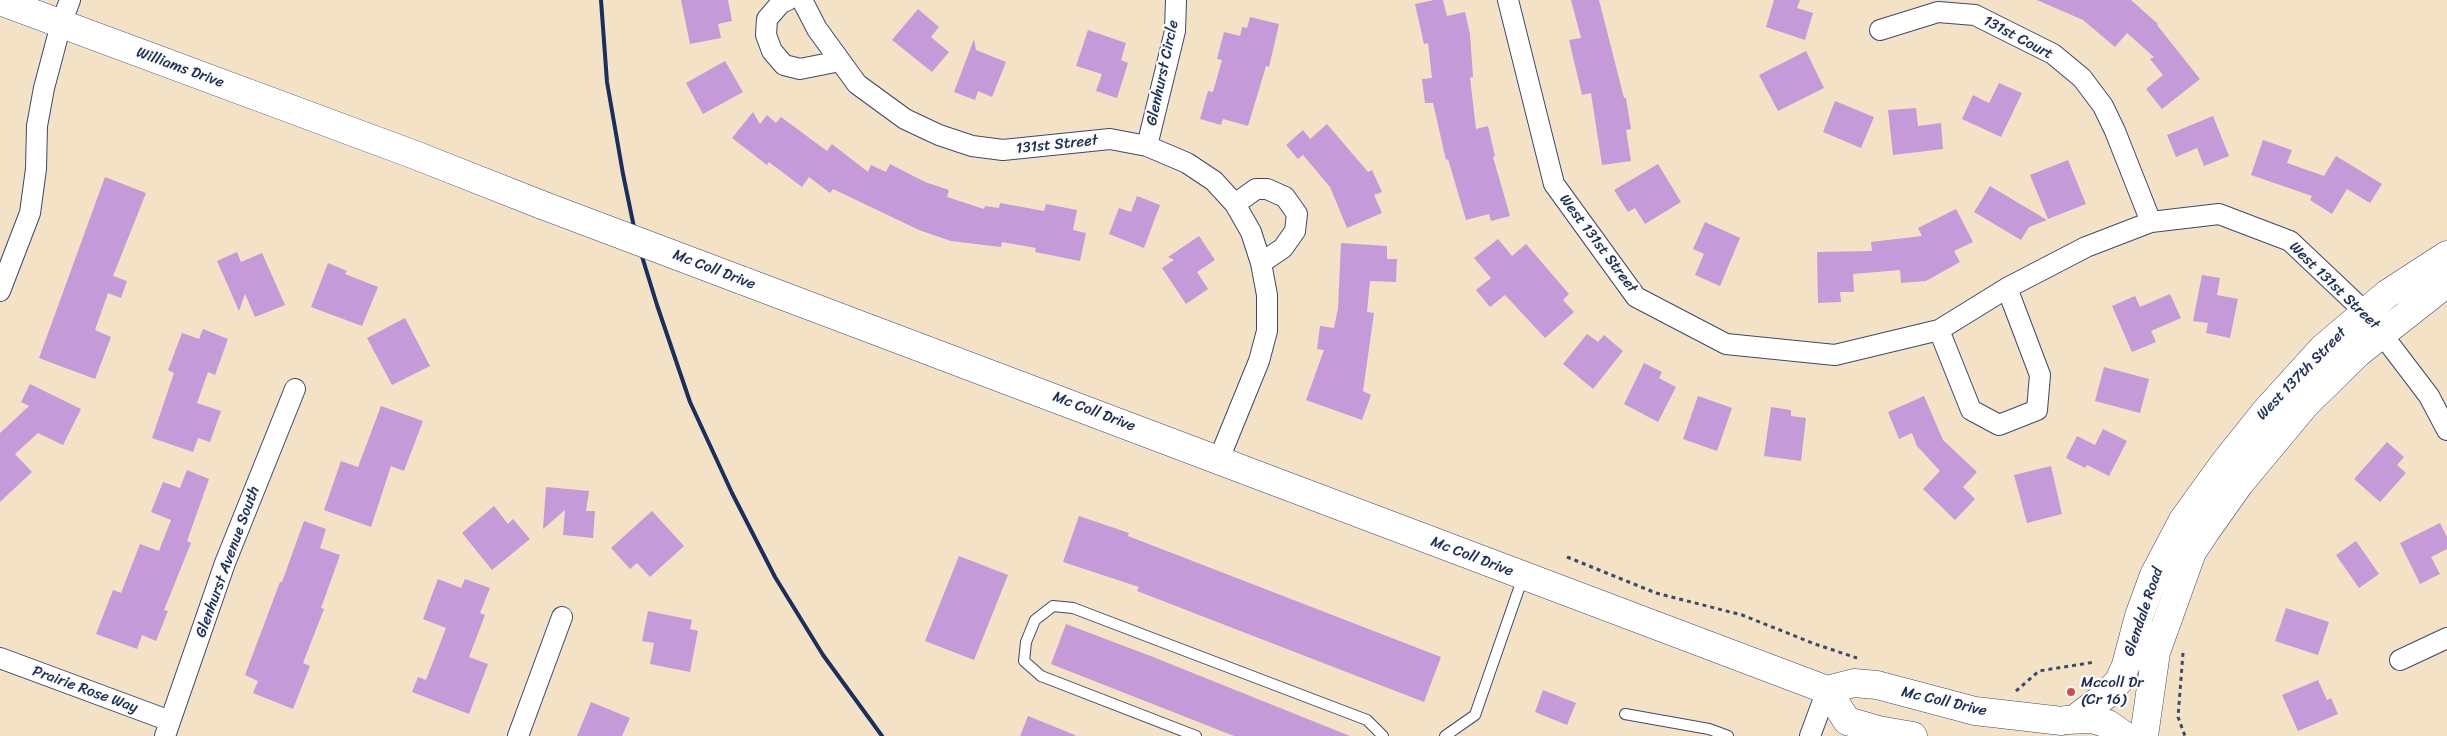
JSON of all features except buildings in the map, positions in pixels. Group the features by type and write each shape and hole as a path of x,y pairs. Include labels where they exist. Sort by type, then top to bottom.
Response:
{"main road":[{"name":"Williams Drive","path":"0,1 65,12 360,135"},
{"name":"Mc Coll Drive","path":"360,135 1827,690 1854,683 1877,685 1975,711 2069,720 2092,719 2108,724 2125,736"},
{"name":"West 137th Street","path":"2194,525 2224,462 2265,412 2324,348 2386,294 2447,255"},
{"name":"West 137th Street","path":"2194,525 2240,483 2305,405 2358,353 2447,283"},
{"name":"Glendale Road","path":"2039,736 2048,728 2069,720 2106,695 2119,681 2126,665 2139,616 2154,575 2194,525"},
{"name":"Glendale Road","path":"2144,736 2156,652 2192,552 2194,525"},
{"path":"1827,690 1846,721 1878,730 1912,736"}],"street":[{"path":"788,0 781,3 767,19 766,35 772,51 784,65 800,69 840,61"},
{"name":"131st Street","path":"802,0 817,29 857,84 905,119 939,135 972,146 1003,150 1110,139 1147,146 1194,167 1214,181 1235,204 1251,232 1261,263 1267,295 1267,330 1259,361 1219,459"},
{"name":"Glenhurst Circle","path":"1147,146 1175,31 1176,0"},
{"name":"West 131st Street","path":"1508,0 1554,184 1636,296 1726,344 1835,355 1939,330 2007,288 2086,247 2151,222 2219,214 2290,241 2365,312 2383,333 2429,396 2447,430"},
{"path":"0,291 30,213 36,169 37,126 44,88 65,12"},
{"name":"131st Court","path":"1880,30 1938,12 1976,15 2053,54 2082,78 2103,106 2115,131 2151,222"},
{"path":"1235,204 1256,189 1267,188 1285,197 1297,214 1295,231 1283,248 1261,263"},
{"path":"1939,330 1971,410 1999,425 2037,410 2040,375 2007,288"},
{"name":"Glenhurst Avenue South","path":"168,729 225,563 294,389"},
{"path":"518,736 562,617"},
{"path":"2400,660 2447,638"},
{"name":"Prairie Rose Way","path":"0,658 168,729"},
{"path":"1810,736 1827,690"}],"lane":[{"path":"1444,736 1475,715 1524,576"},
{"path":"1196,736 1041,676 1024,661 1026,642 1035,620 1053,606 1073,608 1367,720 1383,736"},
{"path":"1625,714 1709,730 1728,736"}],"path":[{"path":"1568,557 1656,593 1742,615 1816,644 1862,659"},
{"path":"2183,650 2178,717 2185,736"},
{"path":"2014,693 2026,680 2039,672 2095,662"}],"railway":[{"path":"601,0 607,82 636,237 690,402 732,493 775,577 823,655 882,736"}],"place":[{"name":"Mccoll Dr (Cr 16)","path":"2071,692"}]}
